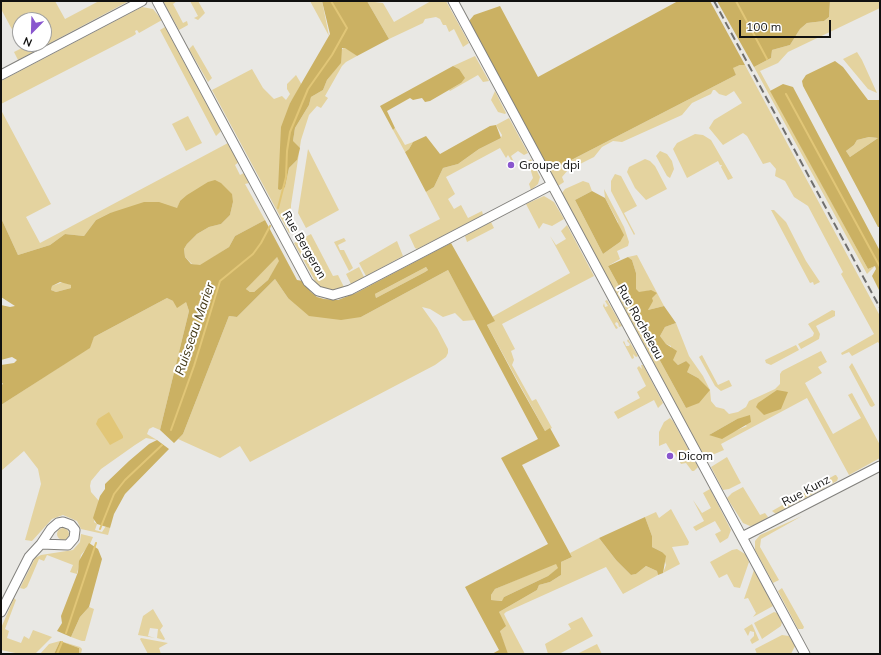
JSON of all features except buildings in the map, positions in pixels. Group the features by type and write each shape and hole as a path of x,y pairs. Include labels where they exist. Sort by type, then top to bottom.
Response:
{"street":[{"path":"1,75 142,1"},
{"name":"Rue Bergeron","path":"157,1 308,282 318,291 333,295 350,290 552,185"},
{"name":"Rue Rocheleau","path":"453,1 805,654"},
{"name":"Rue Kunz","path":"742,537 880,466"},
{"path":"1,612 29,558 42,544"}],"shaded area":[{"path":"1,1 55,1 65,19 99,1 129,1 52,42 52,12 12,12 12,29 1,9"},
{"path":"163,1 177,1 173,4 183,23 187,21 188,25 179,30"},
{"path":"190,1 198,1 205,13 198,20 194,18 198,16"},
{"path":"310,1 322,1 329,36"},
{"path":"322,1 367,1 389,39 357,56 345,48 342,48 341,63 327,80 323,90 311,97 309,105 295,128 293,141 300,148 297,160 289,168 285,187 280,190 278,189 281,127 290,103 330,34"},
{"path":"367,1 383,3 394,22 431,1 446,1 469,43 463,47 454,29 449,32 446,25 443,25 440,19 436,17 425,19 423,23 389,39"},
{"path":"678,1 710,1 745,65 740,65 733,68 736,75 550,171 469,21 474,15 500,6 538,77"},
{"path":"717,1 830,1 829,17 824,21 807,23 800,29 790,45 772,50 771,58 754,67"},
{"path":"830,1 880,1 880,8 788,52 778,63 760,71 868,269 875,266 867,274 754,67 771,58 772,50 790,45 800,29 807,23 824,21 829,17"},
{"path":"142,7 153,9 162,20 139,33 137,30 135,31 136,34 133,36 1,104 1,81"},
{"path":"165,27 221,131 216,136 160,30"},
{"path":"193,45 212,78 208,82 189,49"},
{"path":"345,47 357,56 342,66 325,96 328,98 321,108 317,106 309,115 301,140 291,205 291,219 294,229 289,233 212,90 252,69 263,88 274,99 282,96 286,100 290,94 287,89 287,84 296,75 302,85 290,103 285,187 289,168 297,160 293,141 295,128 309,105 311,97 323,90 327,80 340,63 341,50"},
{"path":"14,52 33,52 18,60"},
{"path":"857,52 877,93 868,89 843,59"},
{"path":"475,56 489,81 483,82 478,75 450,91 449,90 461,83 459,69 453,66"},
{"path":"835,61 843,67 868,100 880,100 880,227 878,227 803,86 802,81 806,75","holes":["869,137 878,138 850,157 846,151 854,145 857,140"]},
{"path":"745,65 880,316 880,345 878,342 852,356 849,352 842,355 841,353 874,334 841,274 843,272 808,206 794,197 785,181 775,176 776,169 770,162 763,164 747,136 743,133 723,145 709,128 714,120 742,103 734,91 726,96 713,90 711,94 692,103 682,115 622,142 613,141 602,147 594,157 568,170 562,177 564,182 558,186 550,171 736,75 732,68"},
{"path":"453,66 459,69 465,78 461,83 430,101 425,102 422,98 413,100 410,98 387,111 395,128 393,130 380,106"},
{"path":"783,84 793,87 880,251 880,292 872,276 876,269 875,266 868,269 770,91"},
{"path":"495,91 506,113 505,114 498,112 491,100"},
{"path":"1,110 51,204 26,217 40,243 228,143 239,162 235,165 240,175 244,173 249,183 245,184 265,220 235,236 229,247 200,266 192,264 185,257 184,249 197,234 209,227 221,224 230,215 233,202 180,201 177,209 170,206 110,213 96,220 84,236 65,234 50,245 18,255 1,218"},
{"path":"188,116 202,143 186,151 172,124"},
{"path":"509,118 528,153 524,155 518,151 511,156 514,162 513,163 508,155 506,158 500,148 446,177 455,194 448,199 454,209 461,205 468,218 482,211 483,215 417,249 415,248 409,235 440,219 426,192 434,187 443,168 458,164 479,149 501,138 502,135 496,125"},
{"path":"496,125 501,138 479,149 458,164 443,168 434,187 426,192 405,152 409,149 413,142 426,136 440,154 490,126"},
{"path":"395,128 405,145 413,142 409,149 405,152 393,130"},
{"path":"695,134 703,135 711,140 733,178 728,180 721,167 722,165 720,165 718,161 687,178 673,149 677,143"},
{"path":"869,137 878,138 850,157 846,151 854,145 857,140"},
{"path":"308,149 339,210 306,228 298,213"},
{"path":"660,151 667,154 672,161 674,169 670,178 667,176 656,156"},
{"path":"531,159 540,177 538,184 531,190 529,184 533,178 528,161"},
{"path":"645,159 650,161 655,166 667,189 646,200 635,188 627,172 629,167"},
{"path":"615,174 621,176 637,206 624,213 635,234 634,235 611,191 611,181"},
{"path":"215,180 221,183 232,194 233,202 230,215 221,224 209,227 197,234 187,244 184,249 185,257 191,264 200,265 229,247 235,236 265,220 297,280 303,281 311,292 317,297 324,299 338,300 356,293 451,243 495,321 487,325 518,383 545,431 550,428 560,446 522,465 572,557 561,562 561,575 550,582 539,585 537,590 499,612 506,626 500,631 508,654 492,654 499,650 465,587 548,544 501,458 538,439 448,270 361,317 341,320 309,316 288,298 275,279 237,317 229,316 183,434 174,443 160,430 189,311 186,302 177,308 173,301 167,298 94,337 90,348 1,405 1,385 3,384 1,382 1,365 14,363 17,360 12,357 1,360 1,305 10,307 15,306 1,297 1,218 18,255 50,245 65,234 84,236 96,220 110,213 144,202 159,202 177,208 180,201 187,195 208,182","holes":["277,257 279,261 268,280 254,292 250,292 246,289","426,267 428,270 376,298 375,294","60,282 71,285 71,288 56,292 51,290 52,286","556,564 558,568 548,576 504,597 502,601 491,600 491,595 495,589"]},
{"path":"583,181 589,183 592,191 575,200 603,254 620,242 618,222 605,198 604,189 624,227 629,242 628,246 617,251 620,259 608,266 686,408 698,378 687,372 686,361 678,365 672,360 671,346 666,344 660,336 665,327 676,323 689,356 703,376 710,390 711,401 716,407 724,409 729,414 738,412 746,407 749,401 775,389 780,384 780,374 782,371 821,351 827,362 818,367 822,373 805,383 833,434 861,418 848,395 852,393 880,445 880,458 849,475 807,398 721,444 724,450 705,458 562,193 565,189","holes":["737,419 747,426 732,432 709,435"]},
{"path":"592,191 605,198 624,235 620,242 603,254 575,200"},
{"path":"544,196 554,202 564,219 552,226 543,223 539,229 526,204"},
{"path":"771,210 774,210 786,222 806,261 820,282 814,285 813,282 810,283"},
{"path":"491,222 494,228 467,242 465,236"},
{"path":"567,225 594,276 502,324 515,349 511,351 514,360 512,365 532,401 536,399 552,428 545,431 487,325 494,321 492,317 570,273 550,236 556,245 566,239 561,231"},
{"path":"311,234 333,276 338,275 344,287 331,290 319,286 315,281 294,243"},
{"path":"344,238 346,241 338,245 340,250 344,250 353,268 349,271 334,242"},
{"path":"397,241 403,256 366,276 359,263"},
{"path":"637,255 664,306 648,310 652,298 651,290 639,293 635,289 636,273 632,260 628,257"},
{"path":"276,256 280,261 268,280 254,292 250,292 246,289"},
{"path":"628,257 632,260 636,273 636,289 639,292 651,290 657,293 652,298 653,301 648,310 664,306 676,323 665,327 660,336 666,344 677,351 673,360 678,365 686,361 690,365 687,372 698,378 710,390 699,403 686,408 608,266"},
{"path":"359,267 364,277 351,284 346,274"},
{"path":"426,267 428,270 425,272 376,298 375,294"},
{"path":"448,270 475,320 463,321 455,313 443,317 430,309 422,307 437,328 448,349 446,357 435,365 250,462 240,446 220,458 178,439 183,434 229,316 237,317 275,279 288,298 361,317"},
{"path":"63,282 72,285 71,288 56,292 51,290 52,286"},
{"path":"167,298 173,301 186,302 189,311 160,430 153,427 149,429 147,434 157,440 146,438 101,469 91,481 91,492 99,501 94,522 97,524 95,530 102,532 106,526 110,528 108,535 81,529 77,521 63,515 52,519 32,541 25,540 41,484 38,469 24,451 1,471 1,405 89,348 94,337"},
{"path":"607,300 622,326 619,327 618,323 616,322 615,324 618,328 616,329 603,306 604,303 605,307 608,306 605,301"},
{"path":"832,310 835,311 835,316 816,326 820,334 819,339 801,349 798,344 813,336 814,333 808,324"},
{"path":"628,339 638,356 636,357 633,354 634,358 632,359 623,342 624,341 626,346 629,346 630,344 627,341"},
{"path":"796,345 799,350 771,365 766,363 765,360"},
{"path":"702,355 718,385 729,380 732,386 721,391 715,386 699,357"},
{"path":"852,363 875,405 872,407 870,406 849,367"},
{"path":"641,365 643,365 663,403 658,408 654,400 618,419 614,412 640,398 637,392 646,386 637,368 639,366 642,369"},
{"path":"777,390 788,392 781,409 764,415 756,407 758,403"},
{"path":"109,412 123,436 123,438 110,445 96,424 98,419"},
{"path":"750,415 751,422 722,439 709,435 737,419"},
{"path":"670,418 698,467 694,471 692,471 686,463 681,464 674,452 672,453 666,443 659,446 659,432 664,422"},
{"path":"157,440 169,449 125,494 114,514 110,528 97,524 93,518 100,496 105,489 105,484 149,444"},
{"path":"727,457 741,483 729,489 723,490 711,467"},
{"path":"835,475 838,478 837,481 776,514 772,511"},
{"path":"743,487 760,515 765,513 768,517 756,525 750,526 743,523 727,498 732,493"},
{"path":"710,489 731,530 728,538 720,543 715,534 721,531 715,521 696,531 693,527 704,521 693,500 702,513 711,508 703,493"},
{"path":"671,509 689,542 688,545 672,547 680,564 663,573 666,565 662,552 652,547 652,536 645,517 656,512 659,518"},
{"path":"802,516 761,539 760,547 779,580 773,583 755,550 755,541 760,535"},
{"path":"645,517 652,536 652,547 662,552 666,556 663,573 658,575 657,571 646,566 636,574 631,575 616,560 599,538"},
{"path":"63,528 67,530 69,534 67,538 63,540 59,538 57,534 59,530"},
{"path":"81,534 93,537 90,544 81,555 77,574 70,572 73,565 47,555 44,561 39,559 27,587 24,589 20,588 35,558 41,555 73,550 80,542"},
{"path":"599,538 616,560 631,575 636,574 646,566 657,571 658,575 623,594 606,567 506,612 504,614 525,654 507,654 500,631 499,612 537,590 539,585 550,582 561,575 561,562 572,557 570,553"},
{"path":"89,543 98,549 102,559 89,607 80,617 71,637 57,631 62,623 61,616 78,572 79,561"},
{"path":"737,549 745,554 749,562 740,588 734,587 727,574 719,578 710,562 732,550"},
{"path":"556,563 559,568 548,576 504,597 503,601 491,600 491,595 495,589"},
{"path":"754,570 773,606 753,617 756,613 748,598 744,599"},
{"path":"782,588 804,627 803,629 798,629 778,591"},
{"path":"14,598 16,600 5,629 9,631 7,638 21,643 24,636 29,639 33,630 52,637 35,654 20,654 1,650 1,628"},
{"path":"89,607 94,609 85,641 71,637 80,617"},
{"path":"153,609 163,626 160,630 165,639 164,640 157,638 158,629 150,628 148,636 155,638 138,635 143,616"},
{"path":"774,612 777,613 782,622 781,626 762,639 754,623"},
{"path":"582,617 593,636 559,654 548,654 545,644 571,629 568,624"},
{"path":"752,624 759,640 752,644 750,640 754,636 754,632 750,631 748,636 744,629"},
{"path":"782,635 789,636 795,646 791,654 757,654 755,649"},
{"path":"140,639 168,643 159,648 161,654 148,654"},
{"path":"60,641 80,647 82,649 81,654 79,654 79,648"},
{"path":"60,641 54,654 40,654 49,644"},
{"path":"60,641 79,648 79,654 54,654"},
{"path":"597,644 602,654 577,654"}],"waterway":[{"name":"Ruisseau Marier","path":"278,208 286,177 287,151 290,132 308,89 332,55 347,28 331,1"},
{"path":"736,1 767,59"},
{"path":"786,94 880,267"},
{"name":"Ruisseau Marier","path":"171,430 194,366 220,281 253,254 270,226"},
{"name":"Ruisseau Marier","path":"100,529 114,494 125,480 162,445"},
{"name":"Ruisseau Marier","path":"66,633 96,543"},
{"name":"Ruisseau Marier","path":"57,654 62,642"}],"railway":[{"path":"714,1 880,308"}],"place":[{"name":"Groupe dpi","path":"511,165"},
{"name":"Dicom","path":"670,456"}]}
